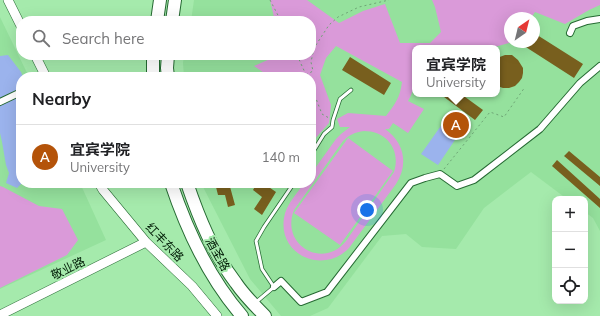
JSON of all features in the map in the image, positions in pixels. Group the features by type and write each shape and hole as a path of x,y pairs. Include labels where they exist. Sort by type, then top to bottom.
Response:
{"highway":[{"path":"158,16 160,0"},
{"path":"173,16 175,0"},
{"path":"153,60 153,72"},
{"path":"167,72 168,60"},
{"name":"酒圣路","path":"173,188 192,237 209,268 242,316"},
{"name":"酒圣路","path":"189,188 195,207 215,250 236,284 264,316"}],"street":[{"path":"8,0 16,16"},
{"path":"570,33 573,26 587,21 600,19"},
{"path":"38,60 44,72"},
{"path":"274,287 281,281 301,302 327,292 412,183 440,174 457,186 474,180 540,129 580,83 600,66"},
{"path":"0,102 16,94"},
{"name":"红丰东路","path":"102,188 146,242 192,286 217,316"},
{"name":"敬业路","path":"0,315 146,242"}],"lane":[{"path":"316,147 324,134 332,127 340,99 351,90"},
{"path":"254,304 274,287 262,269 256,241 291,188"}],"path":[{"path":"270,0 278,16"},
{"path":"316,45 329,25 338,17 359,7 389,0"},
{"path":"299,60 305,72"},
{"path":"311,60 313,72"},
{"path":"440,174 490,112 504,117 525,87"},
{"path":"316,99 322,114 333,120"}],"shaded area":[{"path":"194,0 600,0 600,231 593,218 588,214 588,196 563,196 531,172 484,208 456,249 422,247 406,234 382,236 328,308 310,316 281,316 250,279 204,188 316,188 316,72 184,72 183,60 316,60 316,16 192,16"},
{"path":"270,0 307,0 339,23 363,11 385,4 400,43 430,43 441,32 432,0 600,0 600,5 565,24 540,14 540,12 504,12 504,44 500,46 412,45 412,92 408,101 424,109 408,133 393,123 389,129 385,129 397,140 400,147 403,161 400,176 396,184 349,248 338,256 327,260 315,260 304,257 295,251 288,242 284,231 284,218 287,208 300,188 310,188 294,210 291,223 293,234 298,243 306,250 316,253 326,253 337,249 346,241 394,172 396,156 394,149 385,138 379,134 364,131 358,132 350,135 343,141 316,179 316,167 336,139 350,127 340,127 337,119 348,113 386,116 397,100 402,82 336,46 326,58 320,75 331,105 329,123 316,138 316,72 263,72 254,66 268,60 316,60 316,16 274,16"},
{"path":"0,17 16,50 16,60 21,60 27,72 16,72 16,188 82,188 106,240 0,289"},
{"path":"348,138 393,171 340,245 294,213 312,188 316,188 316,182"},
{"path":"0,186 39,206 62,209 78,240 67,255 0,288"}],"water":[{"path":"8,55 21,72 16,72 16,188 6,183 9,173 0,133 0,56"},
{"path":"445,120 461,131 438,165 421,154"}],"building":[{"path":"540,37 583,64 574,78 527,48 540,48"},
{"path":"512,55 518,60 523,68 522,78 515,86 509,88 500,87 500,57"},
{"path":"350,57 391,83 384,95 342,70"},
{"path":"444,97 465,97 483,110 475,120"},
{"path":"569,151 600,177 600,186 564,156"},
{"path":"557,160 600,199 600,208 588,196 552,166"},
{"path":"216,188 230,188 235,205 228,207 225,195 218,195"},
{"path":"254,188 270,188 276,192 262,215 254,209 262,197 253,190"}],"place":[{"name":"宜宾学院","path":"456,125"}]}
